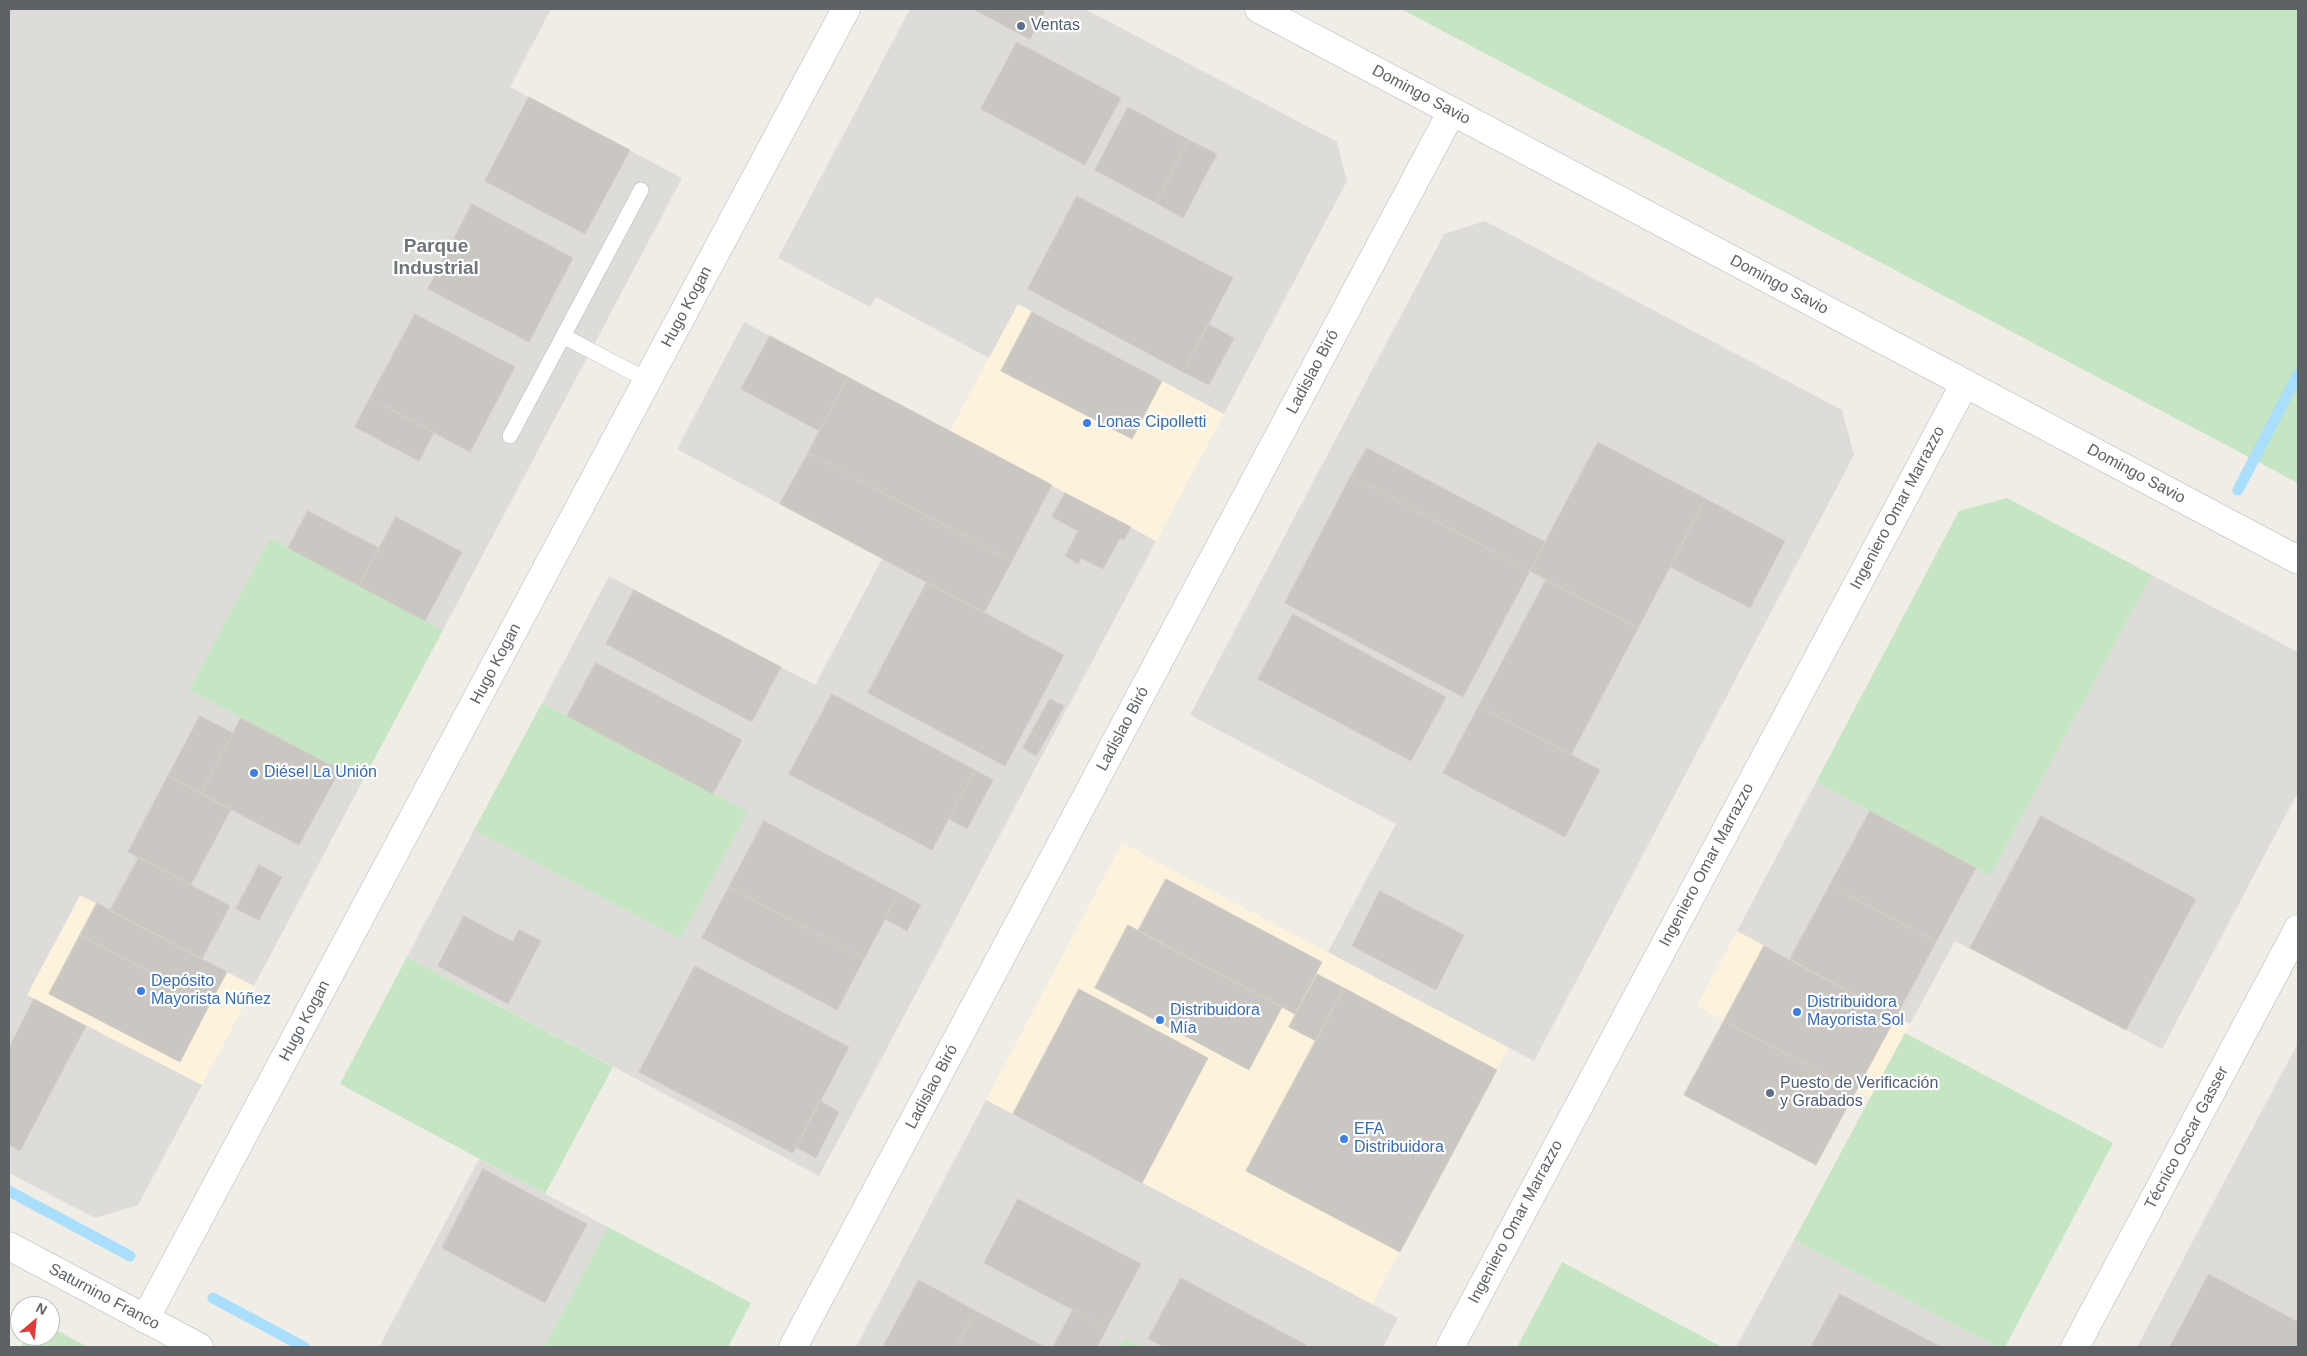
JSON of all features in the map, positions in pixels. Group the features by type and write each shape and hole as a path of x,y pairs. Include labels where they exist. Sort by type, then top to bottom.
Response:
{"street":[{"name":"Hugo Kogan","path":"145,1319 846,9"},
{"name":"Domingo Savio","path":"1259,9 2298,560"},
{"name":"Ladislao Biró","path":"793,1347 1452,111"},
{"name":"Ingeniero Omar Marrazzo","path":"1450,1347 1965,383"},
{"name":"Técnico Oscar Gasser","path":"2075,1347 2298,929"},
{"name":"Saturnino Franco","path":"9,1246 198,1347"}],"lane":[{"path":"510,436 641,190"},
{"path":"563,336 647,380"}],"shaded area":[{"path":"9,9 551,9 510,87 682,178 443,630 270,538 189,690 362,782 254,986 80,895 27,995 202,1085 138,1205 95,1218 9,1173"},
{"path":"910,9 1085,9 1337,142 1347,181 1224,414 1018,304 989,358 876,297 870,307 778,258"},
{"path":"1485,221 1842,410 1854,455 1534,1061 1328,952 1396,824 1190,715 1444,234"},
{"name":"Lonas Cipolletti","path":"1017,304 1224,414 1156,541 950,431"},
{"path":"744,322 1156,541 819,1176 407,957 474,830 680,939 747,813 542,703 609,576 815,685 882,559 677,449"},
{"path":"2152,575 2298,652 2298,792 2162,1049 1955,941 1910,1024 1737,931 1816,782 1990,876"},
{"path":"1122,843 1508,1048 1372,1304 986,1100"},
{"name":"Depósito Mayorista Núñez","path":"81,895 254,986 202,1085 27,995"},
{"name":"Distribuidora Mayorista Sol","path":"1737,931 1910,1024 1870,1098 1697,1006"},
{"path":"2298,1043 2298,1347 2137,1347 2233,1165"},
{"path":"986,1100 1398,1318 1383,1347 1142,1347 1124,1338 1119,1347 856,1347"},
{"path":"479,1159 608,1227 544,1347 379,1347"},
{"path":"1794,1240 1997,1347 1736,1347"}],"green space":[{"path":"1401,9 2298,9 2298,483"},
{"path":"2007,498 2152,575 1990,876 1816,782 1959,511"},
{"path":"270,538 443,630 362,782 189,690"},
{"path":"542,703 748,812 680,939 474,830"},
{"path":"407,957 613,1067 545,1194 340,1084"},
{"path":"1905,1033 2113,1143 2005,1347 1997,1347 1794,1240"},
{"path":"608,1227 751,1303 728,1347 544,1347"},
{"path":"1562,1262 1722,1347 1517,1347"},
{"path":"60,1332 88,1347 21,1347 60,1346"},
{"path":"1124,1338 1142,1347 1119,1347"}],"building":[{"name":"Ventas","path":"973,9 1039,9 1045,12 1030,39"},
{"path":"1017,42 1121,98 1085,165 981,109"},
{"path":"529,97 630,150 585,234 485,181"},
{"path":"1128,107 1189,140 1156,203 1095,170"},
{"path":"1189,140 1217,154 1183,218 1156,203"},
{"path":"1077,196 1233,278 1183,372 1028,289"},
{"path":"472,204 573,258 529,342 428,289"},
{"path":"1032,312 1162,381 1132,439 1001,371"},
{"path":"415,314 515,367 470,452 370,398"},
{"path":"1208,324 1234,338 1209,385 1183,372"},
{"path":"770,336 848,377 819,431 741,389"},
{"path":"848,377 1052,485 1012,561 808,453"},
{"path":"370,398 434,432 419,461 355,427"},
{"path":"1598,442 1706,499 1638,628 1530,571"},
{"path":"1367,448 1545,542 1530,571 1351,476"},
{"path":"808,453 1012,561 984,613 780,504"},
{"path":"1351,476 1530,571 1463,697 1285,603"},
{"path":"1065,493 1131,527 1124,540 1120,538 1103,569 1081,558 1078,564 1065,556 1078,531 1052,517"},
{"path":"1706,499 1785,541 1750,608 1670,567"},
{"path":"308,511 379,548 359,586 288,548"},
{"path":"396,517 462,552 425,621 359,586"},
{"path":"1546,580 1638,628 1571,755 1479,706"},
{"path":"927,582 1064,655 1005,766 868,693"},
{"path":"634,590 781,667 752,722 606,644"},
{"path":"1293,614 1446,697 1411,761 1258,679"},
{"path":"596,663 742,740 713,794 567,716"},
{"path":"832,694 975,770 932,850 789,774"},
{"path":"1050,699 1064,706 1045,741 1031,733"},
{"path":"1479,706 1600,770 1565,837 1443,773"},
{"path":"200,716 233,733 201,794 168,776"},
{"path":"241,718 340,770 299,845 201,794"},
{"path":"1031,733 1045,741 1036,756 1023,748"},
{"path":"975,770 993,780 967,829 949,819"},
{"path":"168,776 231,809 191,885 128,852"},
{"path":"1870,811 1976,868 1936,942 1830,885"},
{"path":"2041,816 2196,899 2126,1030 1970,948"},
{"path":"764,821 899,893 864,959 729,887"},
{"path":"139,857 230,906 202,959 110,911"},
{"path":"259,865 282,877 259,920 236,909"},
{"path":"1166,879 1322,962 1295,1014 1138,931"},
{"path":"1830,885 1936,942 1896,1017 1790,959"},
{"path":"729,887 864,959 837,1010 702,938"},
{"path":"1380,891 1464,935 1436,990 1352,946"},
{"path":"899,893 921,905 907,931 885,919"},
{"path":"97,903 227,972 210,1004 80,935"},
{"path":"464,916 513,942 519,929 541,941 508,1004 438,966"},
{"path":"1128,925 1282,1007 1249,1070 1095,988"},
{"path":"80,935 210,1004 180,1062 49,994"},
{"name":"Distribuidora Mayorista Sol","path":"1764,946 1896,1017 1856,1091 1724,1021"},
{"path":"695,966 849,1047 793,1153 639,1072"},
{"path":"1317,974 1344,988 1316,1041 1289,1027"},
{"name":"EFA Distribuidora","path":"1344,988 1497,1070 1400,1252 1246,1171"},
{"path":"1079,989 1208,1058 1142,1183 1013,1114"},
{"path":"34,999 86,1026 20,1151 9,1145 9,1048"},
{"name":"Puesto de Verificación y Grabados","path":"1724,1021 1856,1091 1816,1165 1684,1095"},
{"path":"820,1101 839,1112 816,1158 796,1147"},
{"path":"483,1169 587,1224 545,1303 442,1248"},
{"path":"1018,1199 1141,1264 1107,1328 984,1263"},
{"path":"2209,1274 2298,1322 2298,1347 2170,1347"},
{"path":"1181,1278 1306,1345 1305,1347 1164,1347 1148,1339"},
{"path":"919,1280 976,1311 956,1347 883,1347"},
{"path":"1840,1294 1941,1347 1811,1347"},
{"path":"1073,1310 1107,1328 1097,1347 1053,1347"},
{"path":"976,1311 1045,1347 956,1347"}],"waterway":[{"path":"2238,490 2298,374"},
{"path":"9,1191 130,1256"},
{"path":"213,1298 304,1347"}],"place":[{"name":"Ventas","path":"1021,26"},
{"name":"Lonas Cipolletti","path":"1087,423"},
{"name":"Diésel La Unión","path":"254,773"},
{"name":"Depósito Mayorista Núñez","path":"141,991"},
{"name":"Distribuidora Mayorista Sol","path":"1797,1012"},
{"name":"Distribuidora Mía","path":"1160,1020"},
{"name":"Puesto de Verificación y Grabados","path":"1770,1093"},
{"name":"EFA Distribuidora","path":"1344,1139"}],"district":[{"name":"Parque Industrial","path":"436,258"}]}
